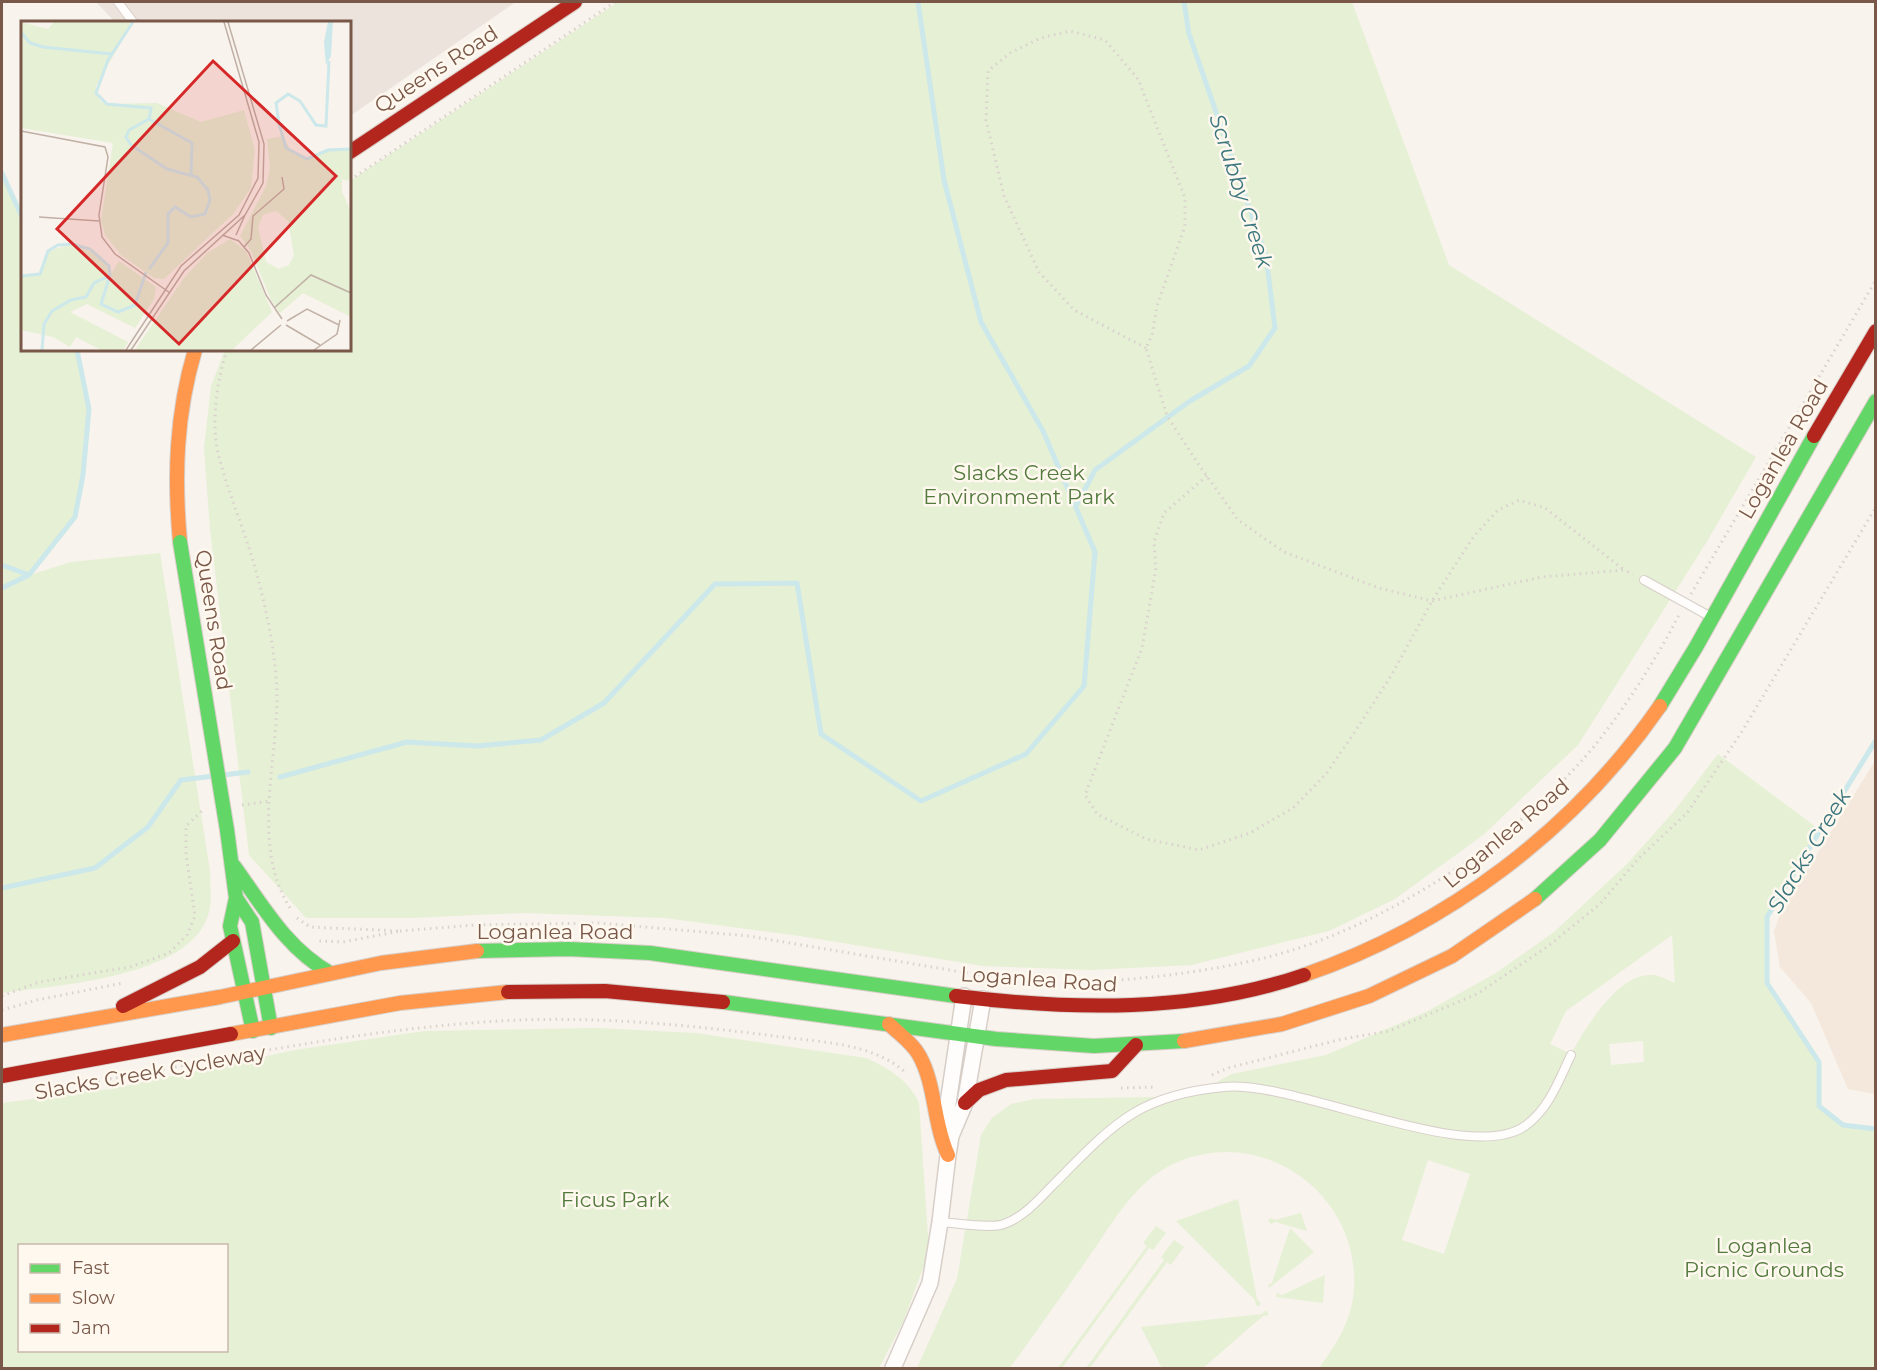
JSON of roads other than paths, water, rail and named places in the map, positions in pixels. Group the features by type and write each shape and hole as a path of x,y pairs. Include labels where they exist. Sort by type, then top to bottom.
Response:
{"main road":[{"name":"Queens Road","path":"351,151 575,2"},
{"name":"Loganlea Road","path":"2,1035 330,973 473,951 595,950 686,954 983,999 1046,1005 1105,1007 1203,999 1280,982 1356,956 1429,920 1502,869 1564,816 1606,773 1647,724 1712,618 1785,485 1875,332"},
{"name":"Queens Road","path":"195,351 176,430 174,486 180,542 236,898 230,926 253,1031"},
{"path":"2,1076 400,1003 464,994 526,990 604,991 676,996 1054,1045 1136,1045 1212,1038 1341,1008 1416,976 1466,950 1537,899 1633,805 1695,717 1875,400"},
{"path":"231,862 293,948 313,965 330,973"},
{"name":"Queens Road","path":"236,898 252,922 271,1028"},
{"path":"101,1017 200,967 233,941"},
{"path":"889,1024 919,1056 938,1137 948,1155"},
{"path":"965,1103 979,1090 994,1083 1028,1077 1112,1071 1136,1045"}],"street":[{"path":"951,1136 948,1110 964,996"},
{"path":"892,1368 930,1283 951,1136 965,1103 983,999"}],"lane":[{"path":"118,2 132,21"},
{"path":"1644,580 1712,618"},
{"path":"940,1222 1002,1225 1023,1215 1112,1126 1143,1105 1174,1095 1226,1086 1269,1090 1459,1136 1505,1134 1524,1127 1545,1108 1571,1055"}],"waterway":[{"name":"Scrubby Creek","path":"280,777 407,742 477,746 541,740 604,703 715,584 797,583 821,734 921,801 1026,754 1084,686 1095,552 1043,431 981,322 944,180 918,2"},
{"name":"Scrubby Creek","path":"1076,506 1095,470 1190,401 1249,366 1275,328 1266,256 1189,34 1184,2"},
{"name":"Scrubby Creek","path":"2,173 21,215"},
{"name":"Scrubby Creek","path":"2,588 29,575 75,517 83,475 89,409 77,351"},
{"path":"2,565 29,575"},
{"name":"Slacks Creek","path":"1876,740 1767,917 1767,983 1819,1062 1819,1106 1843,1125 1876,1129"},
{"name":"Scrubby Creek","path":"223,775 248,772"},
{"name":"Scrubby Creek","path":"2,888 95,868 148,827 181,780 214,776"}],"park label":[{"name":"Slacks Creek Environment Park","path":"1019,484"},
{"name":"Ficus Park","path":"615,1199"},
{"name":"Loganlea Picnic Grounds","path":"1764,1257"}]}
